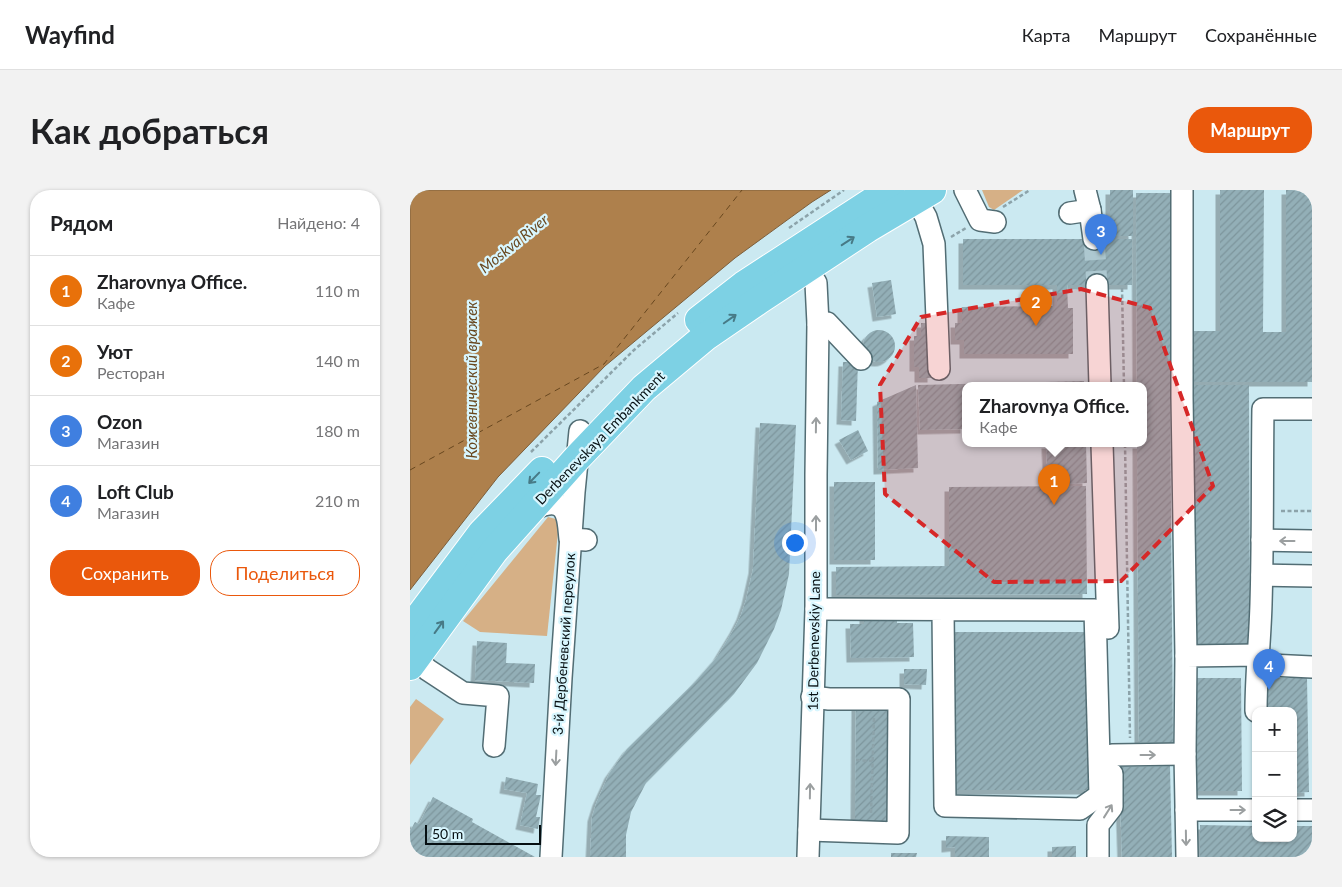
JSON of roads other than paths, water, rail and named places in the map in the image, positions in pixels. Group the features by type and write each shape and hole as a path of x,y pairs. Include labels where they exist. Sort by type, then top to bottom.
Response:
{"main road":[{"name":"Derbenevskaya Embankment","path":"413,663 494,551 644,388 704,337 890,190"},
{"name":"Derbenevskaya Embankment","path":"410,629 482,533 580,430 631,380 705,315 744,285 801,260 924,194"}],"street":[{"path":"965,190 980,220 996,222"},
{"path":"1182,190 1182,397 1187,857"},
{"path":"924,194 926,217 934,244 939,369"},
{"path":"1082,204 1094,239"},
{"name":"1st Derbenevskiy Lane","path":"801,260 816,283 823,559 816,609 808,857"},
{"path":"1096,285 1100,382"},
{"path":"818,324 826,323 861,359"},
{"path":"1256,707 1262,575 1263,409 1312,409"},
{"name":"3-й Дербеневский переулок","path":"551,857 578,539 580,430"},
{"path":"1098,857 1098,825 1112,807 1114,755 1102,447"},
{"path":"528,514 537,507 554,504 566,513 578,539"},
{"path":"1262,540 1312,541"},
{"path":"1262,575 1312,576"},
{"path":"816,609 1095,610 1100,795 1080,809 946,806 943,610"},
{"path":"1186,656 1259,655 1268,665 1312,667"},
{"path":"413,663 428,670 463,693 498,696 494,746"},
{"path":"809,830 898,833 899,699 812,698"},
{"path":"1114,755 1185,754"},
{"path":"1186,810 1252,810"},
{"path":"1297,810 1312,810"}],"water":[{"path":"410,190 831,190 735,258 605,366 498,477 410,590"}],"tunnel":[{"path":"1094,239 1097,285"}],"place":[{"name":"Ozon","path":"1101,255"},
{"name":"Уют","path":"1036,326"},
{"name":"Zharovnya Office.","path":"1054,505"},
{"name":"Loft Club","path":"1269,690"}],"water label":[{"name":"Moskva River","path":"514,244"},
{"name":"Кожевнический вражек","path":"472,380"}]}
